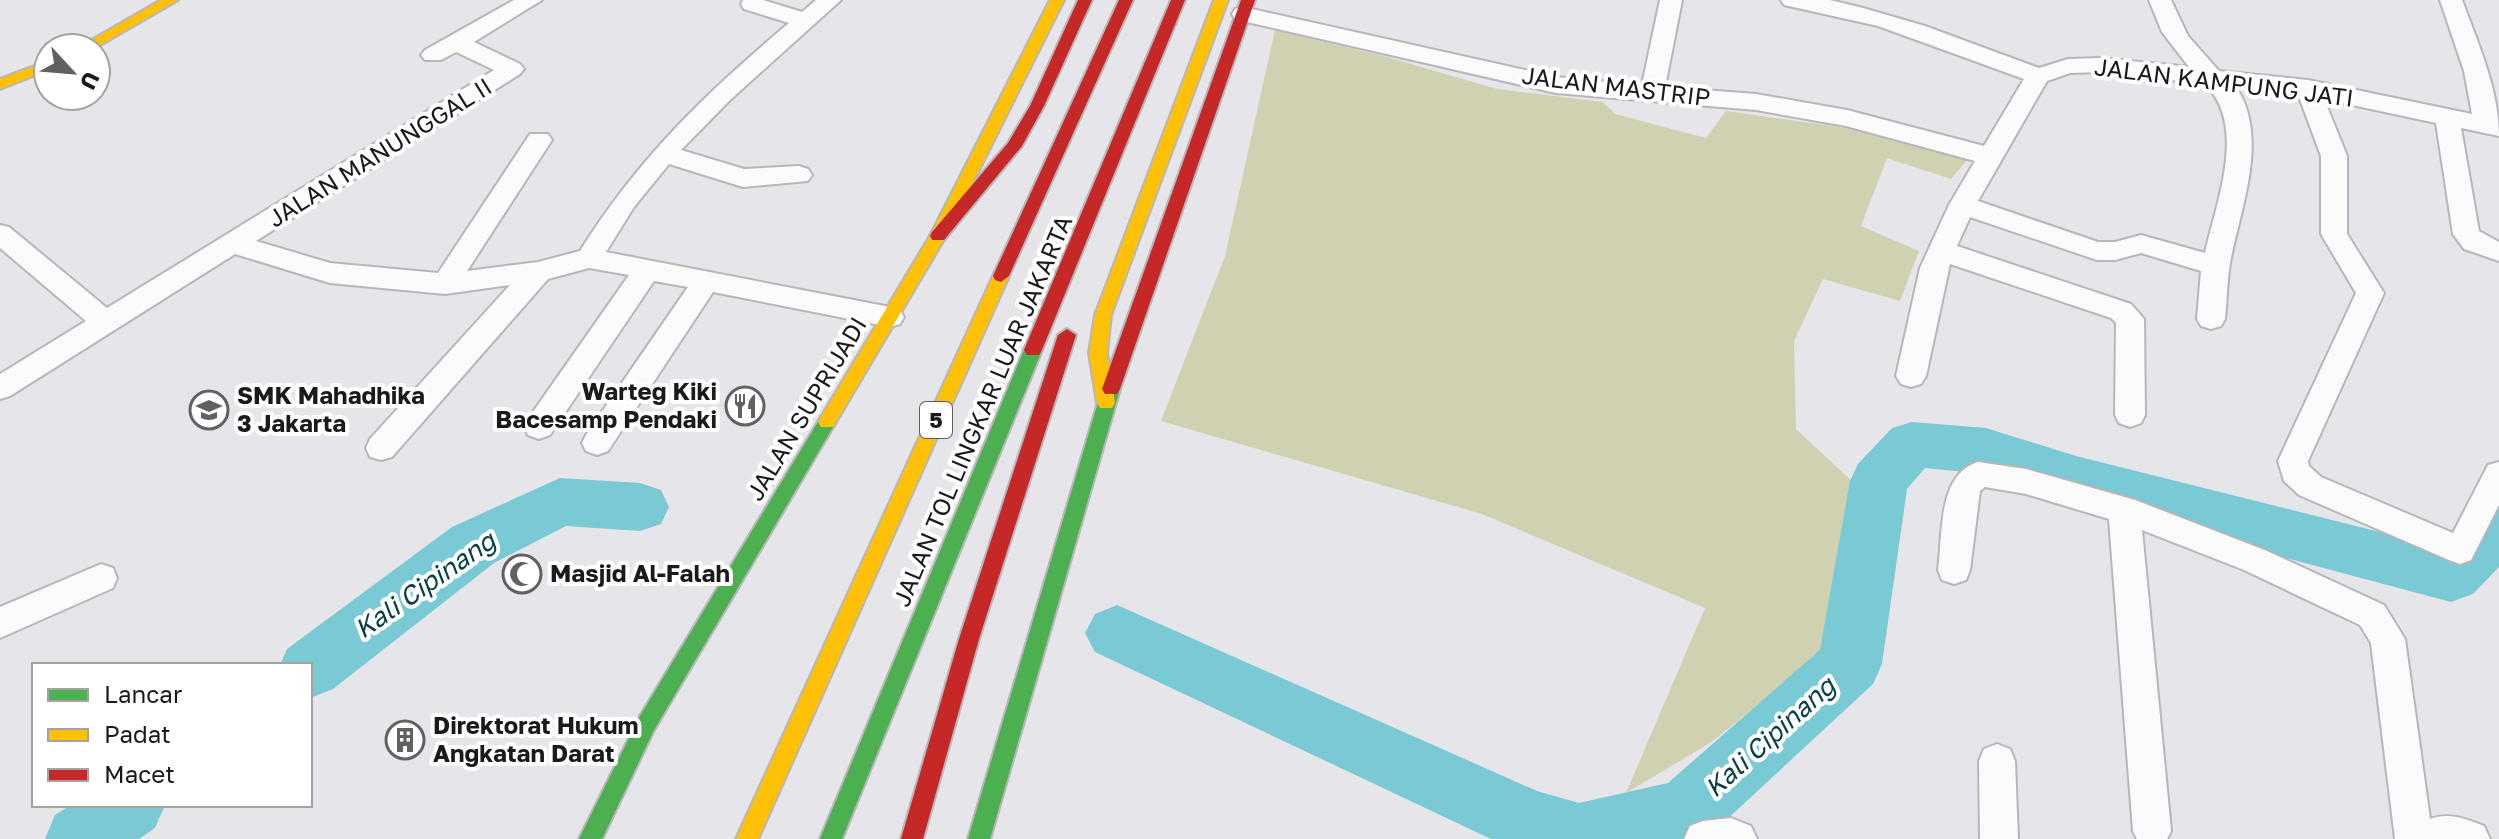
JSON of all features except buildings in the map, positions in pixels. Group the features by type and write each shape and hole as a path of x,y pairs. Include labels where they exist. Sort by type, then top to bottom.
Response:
{"main road":[{"path":"112,33 171,0"},
{"name":"JALAN SUPRIJADI","path":"590,839 647,723 938,236 1057,0"},
{"path":"938,236 1014,146 1037,106 1085,0"},
{"name":"JALAN TOL LINGKAR LUAR JAKARTA","path":"747,839 1126,0"},
{"name":"JALAN TOL LINGKAR LUAR JAKARTA","path":"831,839 1178,0"},
{"path":"1106,403 1098,353 1103,315 1221,0"},
{"path":"979,839 1106,403 1245,7"},
{"path":"0,84 32,71"},
{"path":"1080,289 1104,181"},
{"path":"912,839 969,639 1030,459 1072,319"}],"street":[{"name":"JALAN MANUNGGAL II","path":"0,388 511,72 510,67 444,48 531,0"},
{"path":"589,258 625,201 664,154 733,83 830,0"},
{"path":"1652,93 1671,0"},
{"path":"1792,0 1835,6 1902,25 2038,76 1962,205 1934,268 1911,376"},
{"path":"2160,0 2173,32 2226,90 2234,105 2238,129 2233,186 2216,266 2211,319"},
{"path":"2451,0 2493,127"},
{"path":"752,4 806,21"},
{"name":"JALAN MASTRIP","path":"1245,7 1556,85 1756,102 1847,118 1989,156"},
{"name":"JALAN KAMPUNG JATI","path":"2038,76 2068,66 2101,65 2308,88 2493,127"},
{"path":"2308,88 2334,156 2334,234 2370,293 2293,461 2295,472 2310,486 2460,550 2499,474"},
{"path":"2447,117 2466,234 2474,242 2499,252"},
{"path":"445,284 539,140"},
{"path":"664,154 743,178 799,175"},
{"path":"1962,205 2097,251 2115,251 2141,244 2216,266"},
{"path":"0,234 106,322"},
{"name":"JALAN MANUNGGAL II","path":"233,244 330,273 445,284 538,272 589,258 890,317"},
{"path":"1942,251 2121,311 2130,319 2130,415"},
{"path":"539,427 648,269"},
{"path":"381,448 538,272"},
{"path":"597,443 707,280"},
{"path":"1954,570 1965,486 1978,474 2000,475 2124,509 2219,543 2372,615 2388,639 2442,837"},
{"path":"2124,509 2152,831"},
{"path":"0,623 101,578"},
{"path":"1997,761 1999,839"},
{"path":"1703,839 1731,836 1738,839"}],"green space":[{"path":"1275,30 1387,57 1497,89 1603,102 1615,114 1706,138 1726,111 1846,128 1967,160 1951,179 1887,158 1861,226 1919,251 1900,301 1823,279 1794,341 1796,429 1854,483 1819,656 1710,743 1626,793 1705,608 1482,514 1161,421 1225,256"}],"waterway":[{"name":"Kali Cipinang","path":"1117,633 1529,822 1579,837 1686,812 1850,664 1879,481 1912,444 1986,451 2076,479 2451,576 2499,527"},
{"name":"Kali Cipinang","path":"312,667 473,545 560,502 640,507"},
{"name":"Kali Cipinang","path":"80,839 128,807"}],"traffic: fast":[{"path":"831,839 1033,350"},
{"path":"979,839 1111,389"},
{"path":"590,839 647,723 827,422"}],"traffic: slow":[{"path":"112,33 171,0"},
{"path":"827,422 938,236 1057,0"},
{"path":"1106,403 1098,353 1103,315 1221,0"},
{"path":"0,84 32,71"},
{"path":"747,839 1001,276"}],"traffic: jam":[{"path":"938,236 1014,146 1037,106 1085,0"},
{"path":"1001,276 1126,0"},
{"path":"1033,350 1178,0"},
{"path":"1111,389 1248,0"},
{"path":"912,839 969,639 1067,335"}],"place":[{"name":"Warteg Kiki Bacesamp Pendaki","path":"745,406"},
{"name":"SMK Mahadhika 3 Jakarta","path":"209,410"},
{"name":"Masjid Al-Falah","path":"522,574"},
{"name":"Direktorat Hukum Angkatan Darat","path":"405,740"}]}
